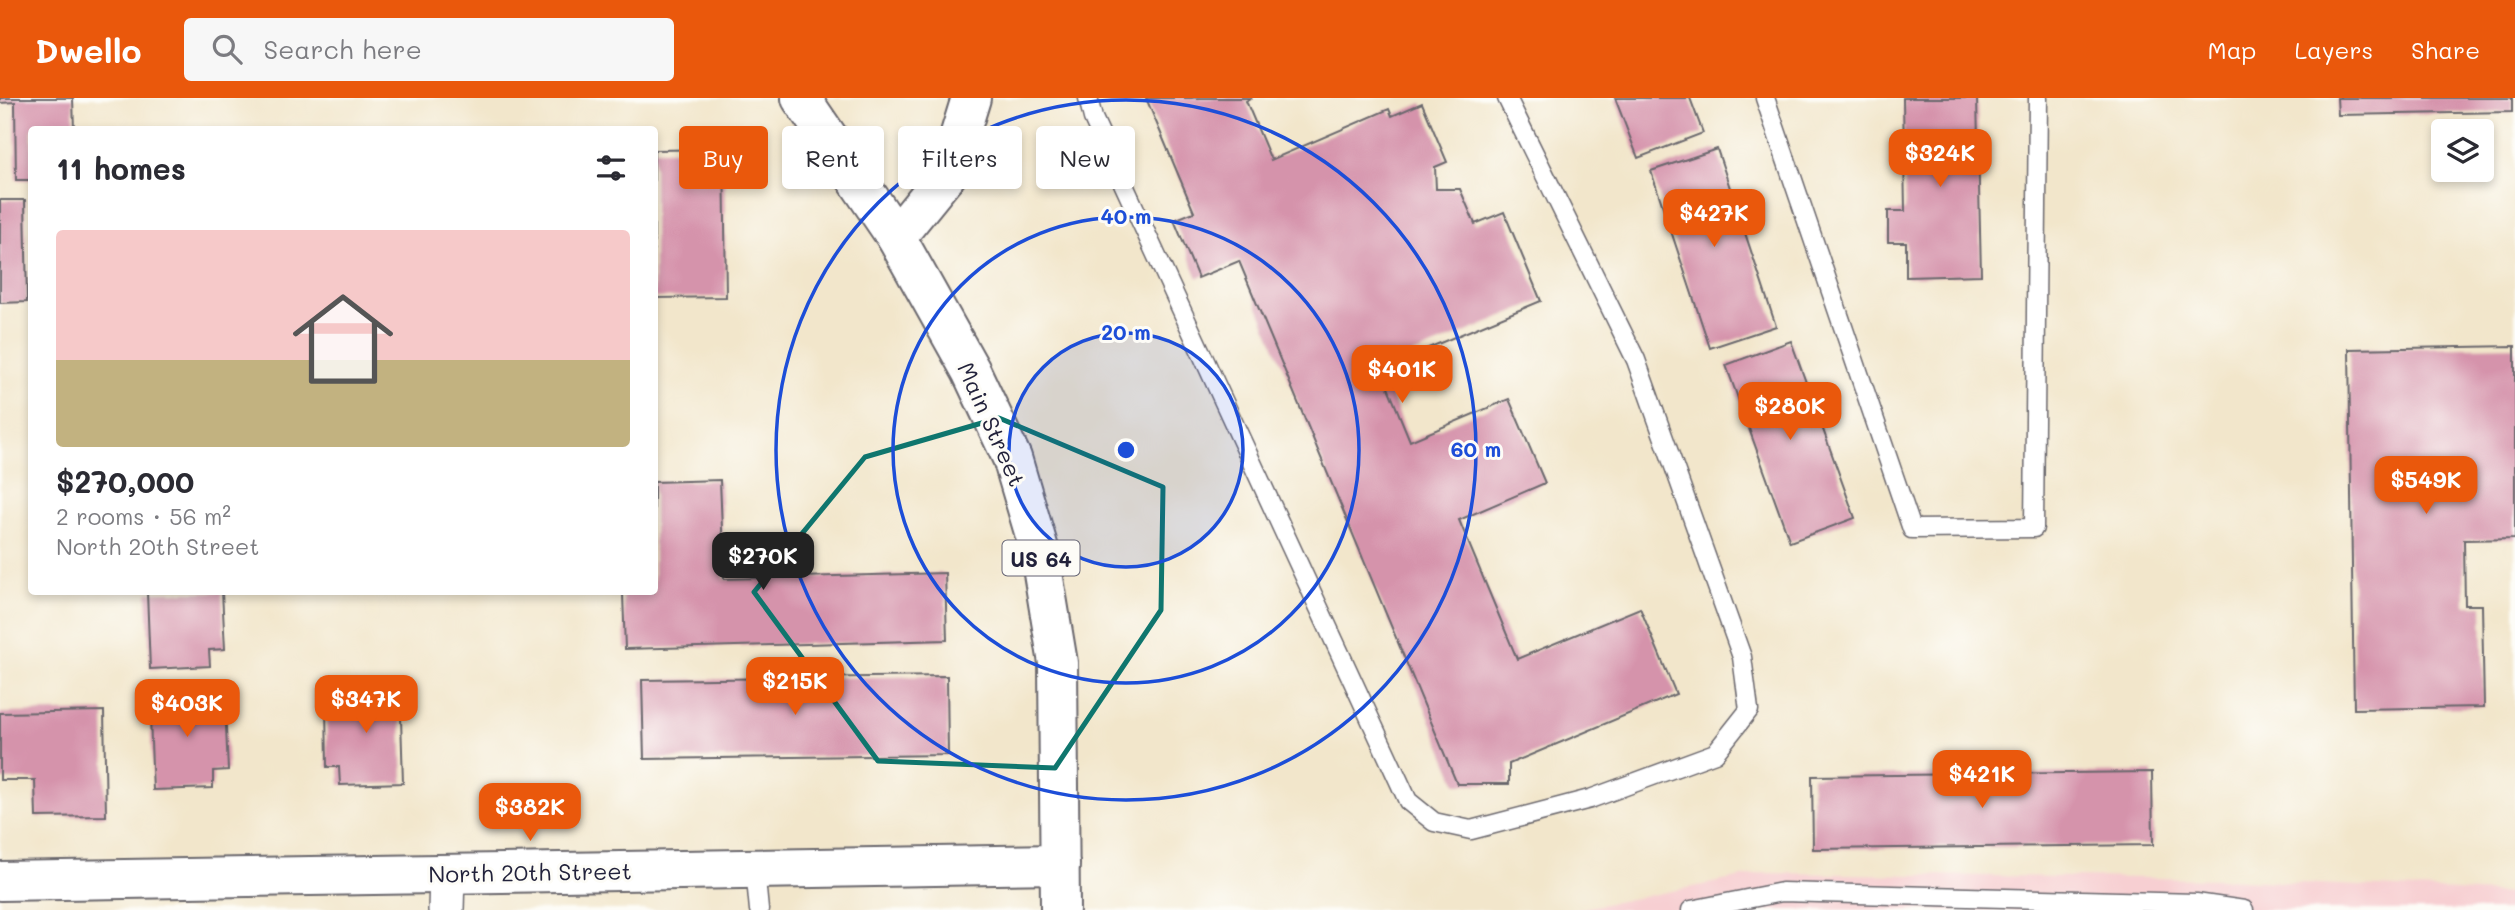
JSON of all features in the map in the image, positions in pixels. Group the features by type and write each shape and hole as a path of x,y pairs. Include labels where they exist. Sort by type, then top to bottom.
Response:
{"street":[{"name":"US 64","path":"801,98 896,237"},
{"path":"896,237 948,173 971,98"},
{"name":"Main Street","path":"896,237 971,371 1012,458 1039,549 1058,663 1060,910"},
{"name":"North 20th Street","path":"0,881 447,892 755,869 1060,864"}],"lane":[{"path":"1088,98 1093,118 1408,800 1434,822 1471,830 1590,799 1715,753 1749,710 1742,657 1636,360 1507,98"},
{"path":"1765,98 1912,529 2034,528 2038,98"},
{"path":"755,869 759,910"},
{"path":"1691,910 1782,892 2149,906 2196,903 2244,910"}],"highlighted area":[{"path":"999,418 1163,487 1161,610 1055,768 878,761 754,592 865,457"}],"shaded area":[{"path":"1764,873 2223,879 2515,894 2515,910 1574,910"}],"building":[{"path":"0,98 73,98 74,126 28,126 28,180 16,180 15,102 0,103"},
{"path":"1146,98 1252,98 1246,101 1271,160 1389,109 1392,116 1422,103 1447,162 1435,167 1436,189 1460,189 1475,224 1504,212 1541,301 1380,368 1410,441 1509,399 1545,483 1459,520 1517,659 1640,608 1676,694 1509,764 1509,784 1457,784 1239,261 1198,278 1174,220 1194,212"},
{"path":"1615,98 1690,98 1703,133 1638,158"},
{"path":"1903,98 1977,98 1981,275 1906,277 1906,242 1888,242 1888,211 1905,211"},
{"path":"2337,98 2512,98 2512,112 2338,115"},
{"path":"1717,149 1776,326 1710,348 1651,171"},
{"path":"658,150 679,150 679,189 725,189 726,297 658,298"},
{"path":"0,200 25,200 27,302 0,303"},
{"path":"1791,341 1855,518 1790,542 1726,365"},
{"path":"2515,346 2515,539 2464,540 2465,605 2482,605 2484,707 2354,709 2349,349"},
{"path":"720,480 724,579 945,573 947,640 625,649 623,595 658,595 658,482"},
{"path":"147,595 222,595 225,649 209,650 210,666 150,669"},
{"path":"947,676 948,755 644,759 642,680"},
{"path":"400,685 403,783 340,785 339,767 327,767 326,704 341,704 340,687"},
{"path":"212,689 213,708 225,707 228,770 213,771 213,788 153,790 149,692"},
{"path":"104,711 106,816 36,817 35,780 0,780 0,713"},
{"path":"2152,772 2153,845 1813,849 1812,776"}]}
